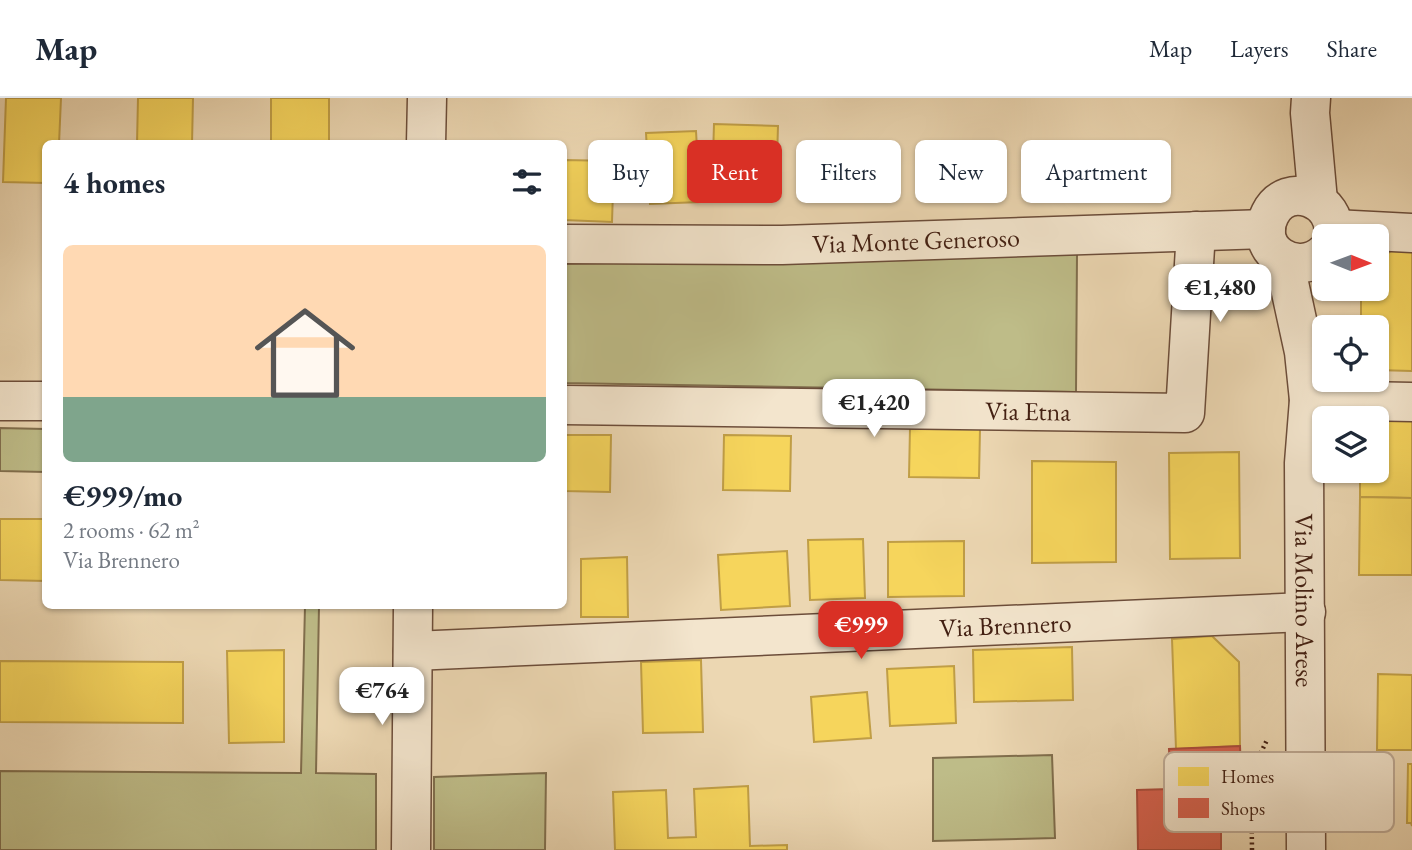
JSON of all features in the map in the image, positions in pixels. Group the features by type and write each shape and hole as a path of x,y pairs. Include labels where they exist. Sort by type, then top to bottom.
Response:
{"street":[{"path":"426,140 427,98"},
{"name":"Via Molino Arese","path":"1306,752 1304,463 1309,400 1304,352 1310,106"},
{"name":"Via Monte Generoso","path":"567,244 782,245 1196,231 1412,233"},
{"name":"Via Etna","path":"567,405 1185,413 1196,231"},
{"path":"1309,400 1412,402"},
{"path":"0,401 42,401"},
{"path":"411,850 414,609"},
{"name":"Via Brennero","path":"413,650 1306,612"},
{"name":"Via Molino Arese","path":"1306,832 1306,850"}],"path":[{"path":"1262,752 1269,737"},
{"path":"1252,832 1252,850"}],"shaded area":[{"path":"1077,254 1076,392 567,383 567,264"},
{"path":"0,428 42,429 42,472 0,471"},
{"path":"305,609 319,609 316,773 376,774 376,850 0,850 0,771 301,773"},
{"path":"1052,755 1055,838 933,841 933,758"},
{"path":"546,773 545,850 434,850 434,777"}],"building: Homes":[{"path":"6,98 61,98 59,140 42,140 42,183 3,182"},
{"path":"138,98 193,98 192,140 137,140"},
{"path":"271,98 329,98 329,140 271,140"},
{"path":"714,124 778,126 778,140 714,140"},
{"path":"696,131 697,140 687,140 687,203 650,204 673,203 673,140 646,140 646,133"},
{"path":"567,160 588,160 588,203 613,203 612,222 567,220"},
{"path":"1393,249 1412,250 1412,371 1389,370 1389,315 1361,315 1361,301 1390,301 1390,252"},
{"path":"1389,419 1412,420 1412,498 1360,497 1360,483 1389,483"},
{"path":"910,428 980,429 979,478 909,477"},
{"path":"567,435 611,435 610,492 567,491"},
{"path":"724,435 791,436 790,491 723,490"},
{"path":"1239,452 1240,558 1170,559 1169,453"},
{"path":"1032,461 1116,462 1116,562 1032,563"},
{"path":"1360,497 1412,498 1412,575 1359,575"},
{"path":"0,519 42,519 42,581 0,580"},
{"path":"863,539 865,598 810,600 808,540"},
{"path":"964,541 964,596 888,597 888,542"},
{"path":"787,551 790,606 721,610 718,555"},
{"path":"627,557 628,617 581,617 581,559"},
{"path":"1212,636 1239,662 1240,746 1176,749 1172,639"},
{"path":"1072,647 1073,700 974,702 973,650"},
{"path":"284,650 284,742 229,743 227,651"},
{"path":"701,660 703,732 643,733 641,662"},
{"path":"0,661 183,662 183,723 0,722"},
{"path":"954,666 956,723 890,726 887,669"},
{"path":"1378,674 1412,675 1412,750 1377,750"},
{"path":"867,692 871,738 814,742 811,697"},
{"path":"1408,764 1412,764 1412,826 1407,823"},
{"path":"748,786 750,846 787,845 787,850 615,850 613,792 666,790 668,838 696,837 694,789"}],"building: Shops":[{"path":"1240,746 1240,752 1169,752 1169,749"},
{"path":"1164,789 1164,832 1221,832 1221,850 1138,850 1137,790"}]}
